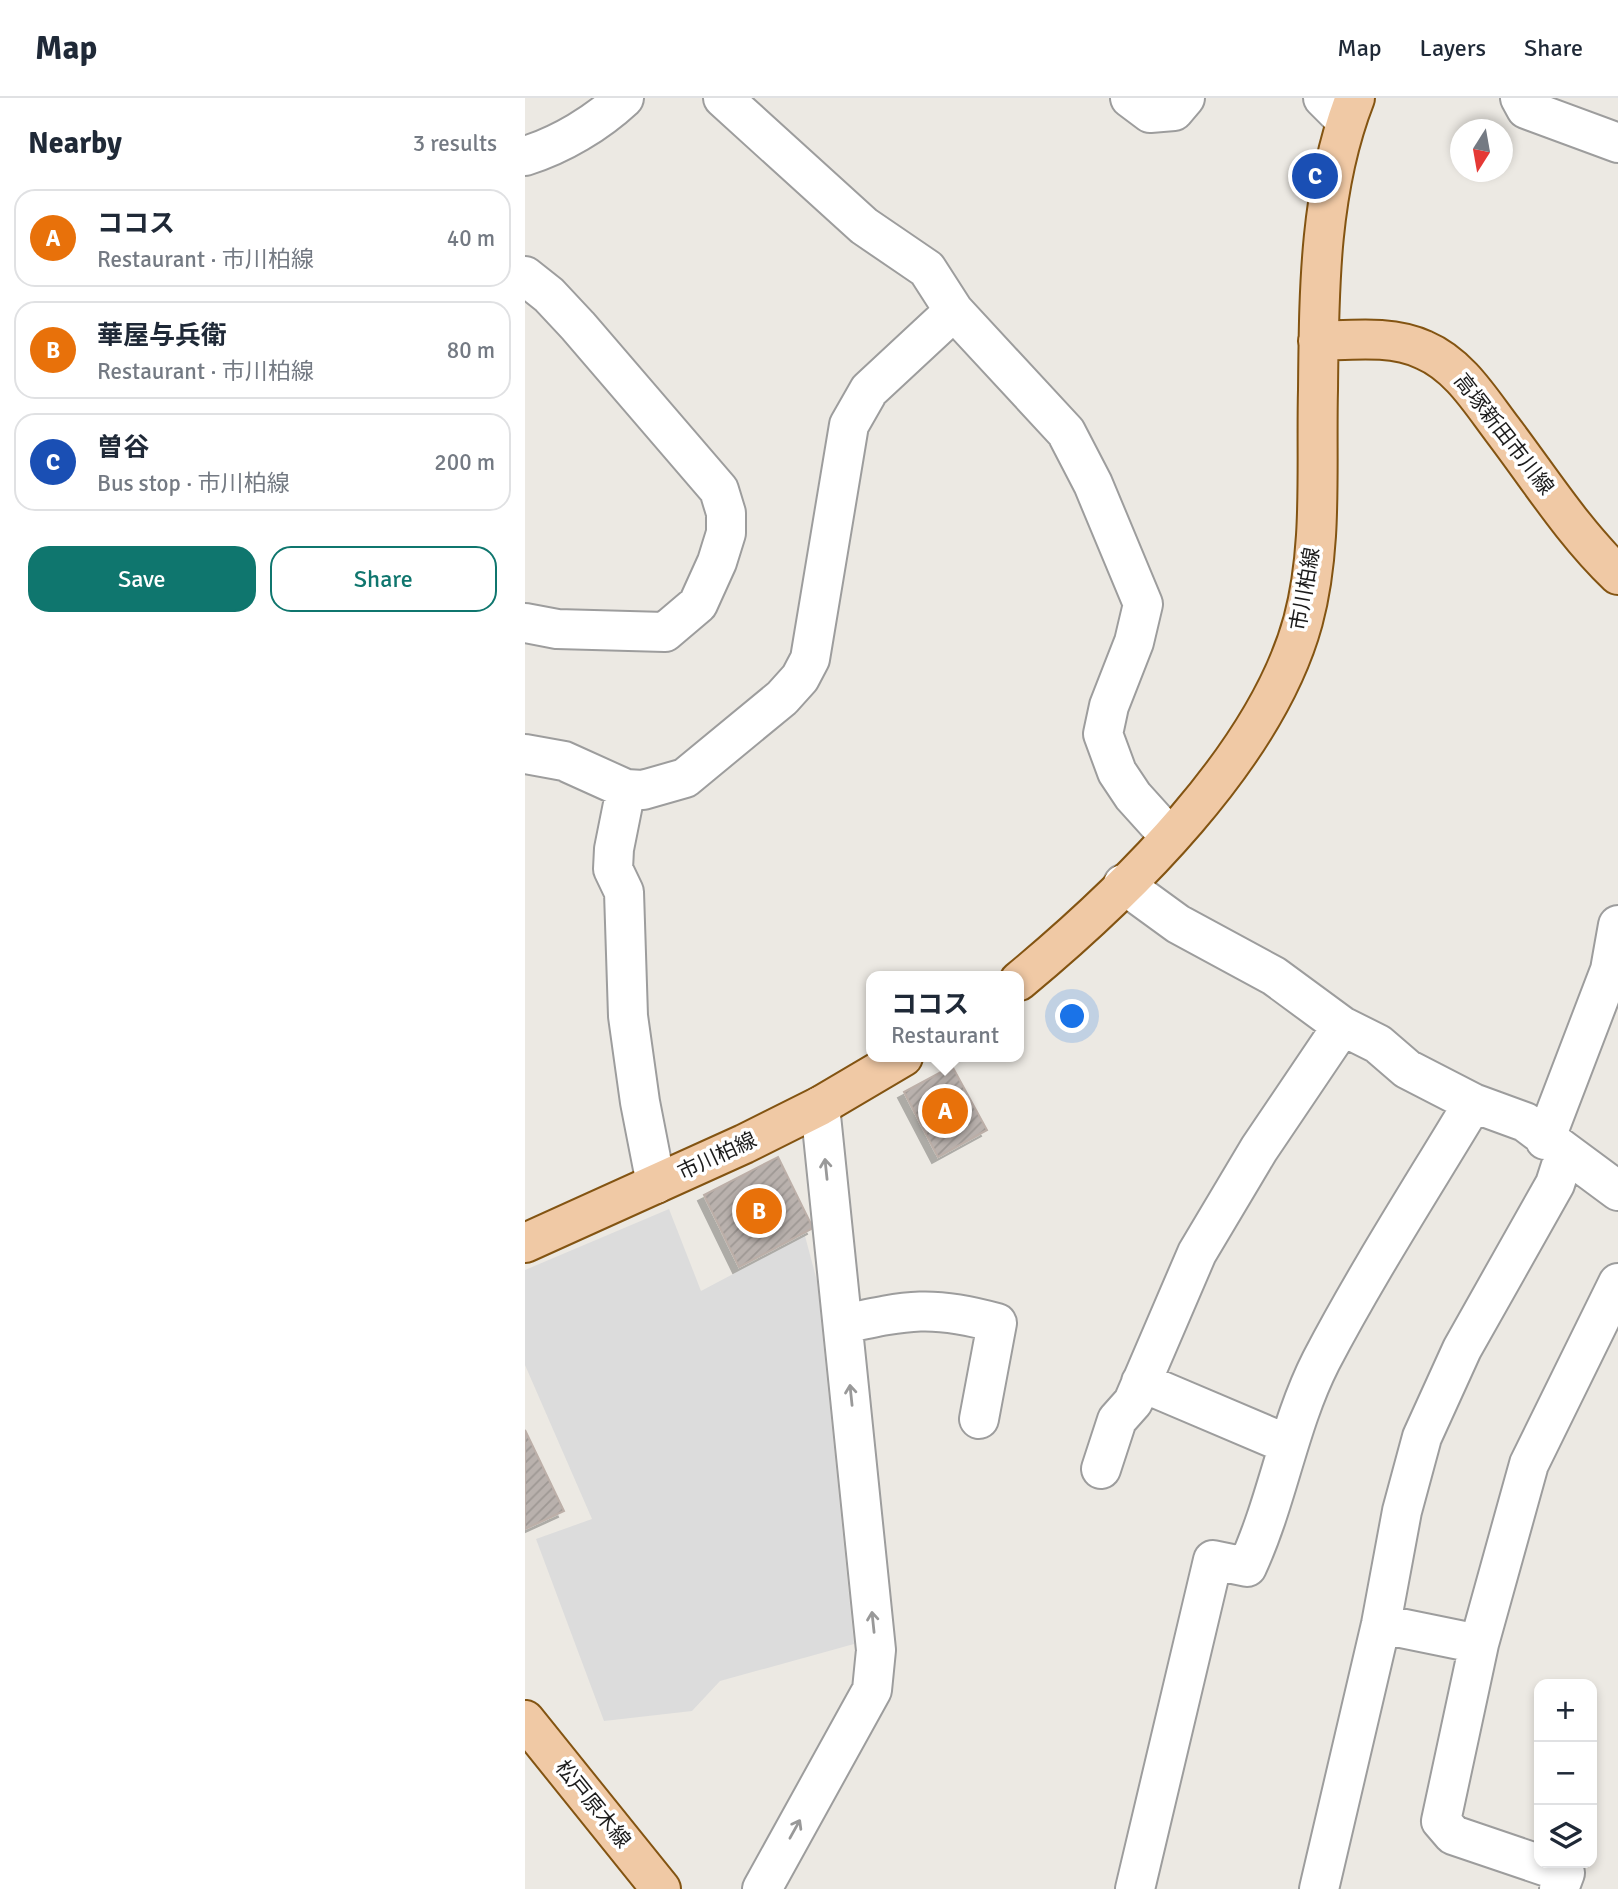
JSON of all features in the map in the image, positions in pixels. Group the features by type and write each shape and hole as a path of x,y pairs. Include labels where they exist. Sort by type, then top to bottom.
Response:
{"main road":[{"name":"市川柏線","path":"1024,976 1170,837 1208,792 1258,719 1282,677 1303,619 1312,571 1317,497 1318,341 1322,254 1341,106"},
{"name":"高塚新田市川線","path":"1318,341 1398,342 1424,349 1449,365 1488,410 1588,547 1618,575"},
{"name":"市川柏線","path":"525,1243 820,1106 895,1062"},
{"name":"松戸原木線","path":"525,1720 661,1889"}],"street":[{"path":"525,156 567,138 607,114 624,98"},
{"path":"723,98 864,226 927,269 954,311 1066,432 1093,484 1132,572 1143,604 1134,642 1109,706 1103,734 1117,772 1133,796 1170,837"},
{"path":"1130,98 1150,113 1174,111 1185,98"},
{"path":"1520,98 1526,110 1618,143"},
{"path":"525,276 549,295 578,326 719,491 726,513 726,533 717,562 698,604 665,632 557,629 525,623"},
{"path":"525,754 564,761 626,789 643,790 685,778 713,758 800,678 810,659 819,615 849,425 869,390 954,311"},
{"path":"626,789 614,849 613,869 624,892 628,1016 640,1102 656,1184"},
{"path":"1123,884 1178,924 1274,976 1342,1026 1378,1044 1407,1069 1473,1103 1525,1122 1618,1191"},
{"path":"1319,1889 1381,1624 1402,1511 1422,1437 1462,1349 1555,1184 1555,1146 1609,970 1618,925"},
{"path":"1101,1469 1117,1420 1133,1402 1197,1253 1259,1149 1342,1026"},
{"path":"1135,1889 1213,1560 1247,1566 1277,1484 1287,1444 1321,1362 1473,1103"},
{"path":"762,1889 871,1690 876,1650 820,1106"},
{"path":"1559,1889 1565,1873 1453,1835 1441,1821 1479,1644 1529,1464 1618,1283"},
{"path":"844,1324 912,1309 959,1312 997,1323 979,1419"},
{"path":"1141,1382 1287,1444"},
{"path":"1381,1624 1479,1644"}],"shaded area":[{"path":"669,1209 701,1291 805,1236 817,1281 854,1644 720,1681 692,1711 604,1721 536,1539 592,1519 525,1365 525,1270"}],"building":[{"path":"952,1066 987,1130 938,1157 904,1092"},
{"path":"778,1157 813,1228 739,1267 704,1195"},
{"path":"525,1430 564,1511 525,1529"}],"place":[{"name":"曽谷","path":"1315,176"},
{"name":"ココス","path":"945,1111"},
{"name":"華屋与兵衛","path":"759,1211"}]}
